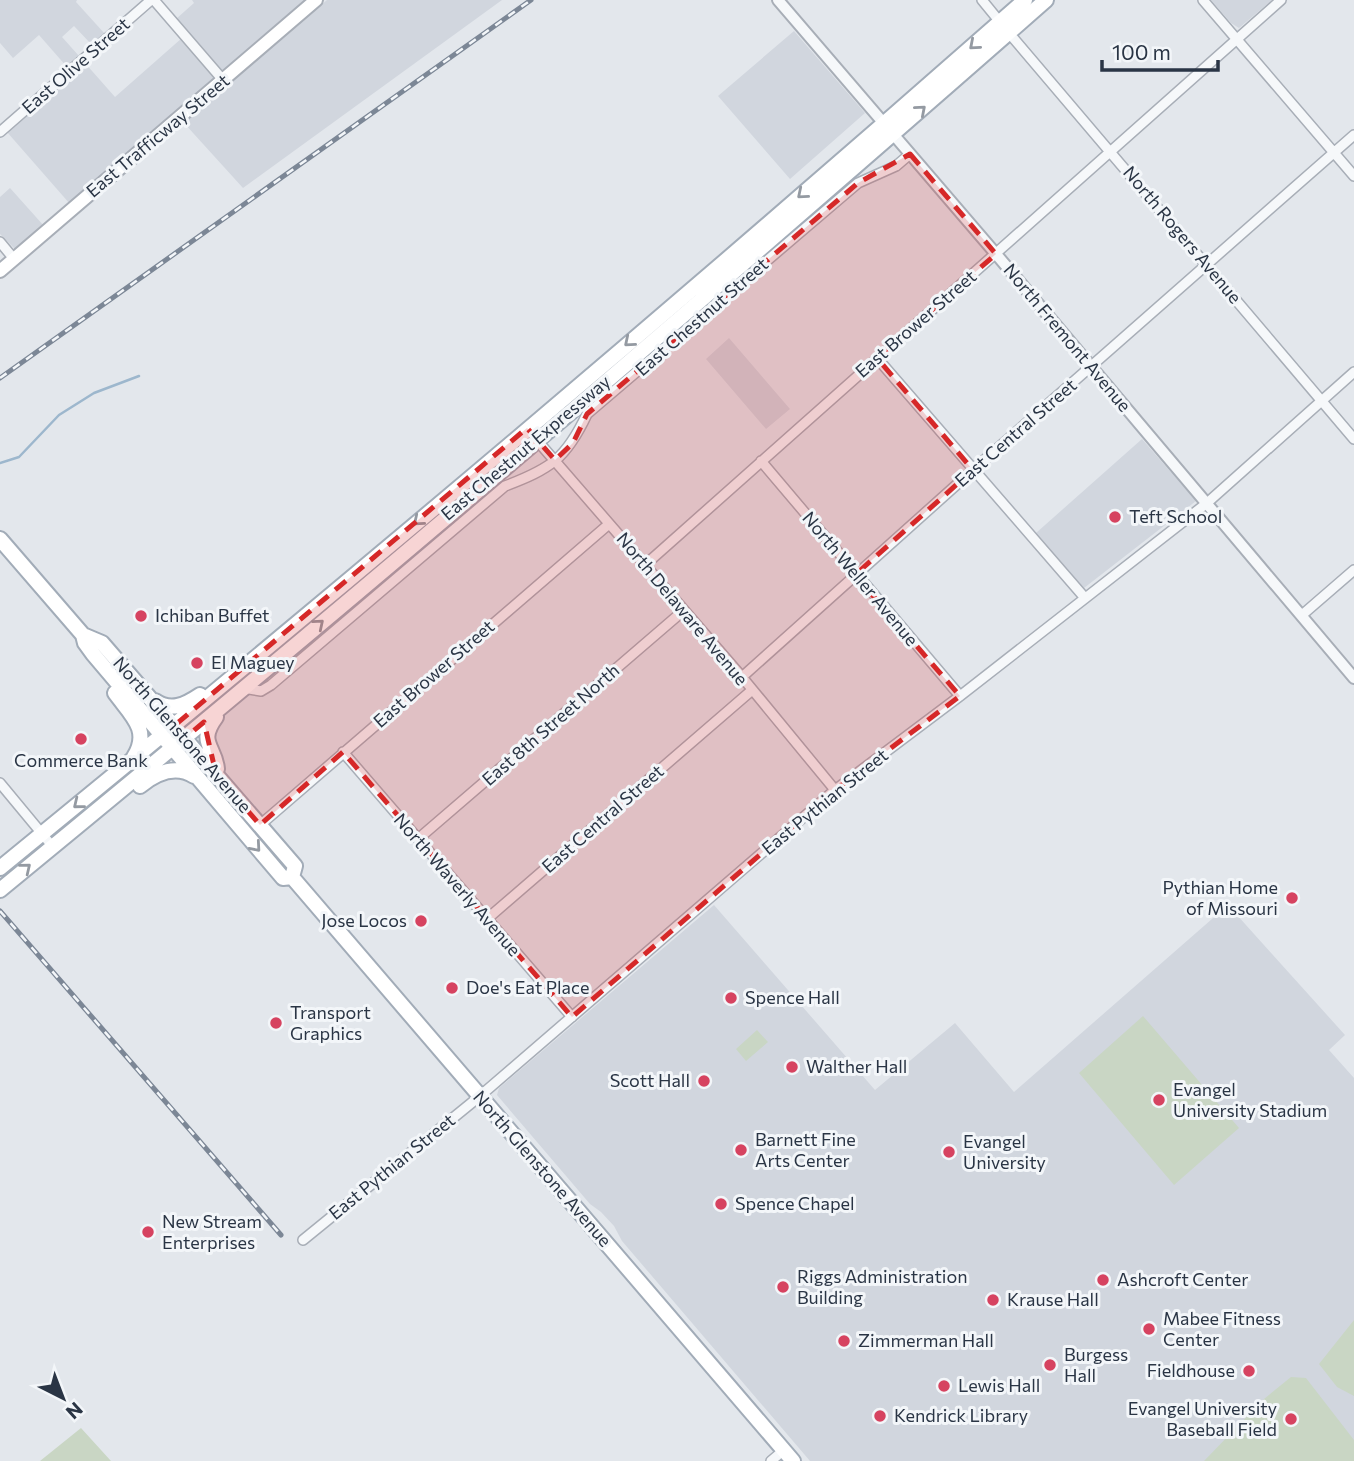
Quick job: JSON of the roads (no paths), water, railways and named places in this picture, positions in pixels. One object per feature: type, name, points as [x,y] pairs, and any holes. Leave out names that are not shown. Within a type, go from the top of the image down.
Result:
[{"type":"main road","name":"East Trafficway Street","points":[[0,271],[316,0]]},
{"type":"main road","name":"East Chestnut Expressway","points":[[1004,27],[1025,0]]},
{"type":"main road","name":"East Chestnut Expressway","points":[[0,890],[243,688],[532,434],[889,129],[1004,27],[1046,0]]},
{"type":"main road","name":"East Chestnut Expressway","points":[[0,867],[532,434]]},
{"type":"main road","name":"North Glenstone Avenue","points":[[0,539],[83,635],[102,643],[260,825],[295,866],[292,877]]},
{"type":"main road","points":[[148,696],[167,708],[187,703],[283,627],[304,617]]},
{"type":"main road","name":"North Glenstone Avenue","points":[[83,635],[93,654],[197,779],[283,878],[292,877]]},
{"type":"main road","points":[[93,654],[141,733],[141,746],[131,761]]},
{"type":"main road","points":[[216,775],[217,764],[208,746],[208,731],[230,699]]},
{"type":"main road","points":[[53,847],[69,839],[155,775],[180,769],[197,779]]},
{"type":"main road","name":"North Glenstone Avenue","points":[[292,877],[789,1456]]},
{"type":"street","points":[[153,0],[223,80]]},
{"type":"street","name":"East Olive Street","points":[[0,132],[153,0]]},
{"type":"street","name":"North Fremont Avenue","points":[[778,0],[1354,678]]},
{"type":"street","name":"North Rogers Avenue","points":[[982,0],[1354,439]]},
{"type":"street","points":[[1203,0],[1354,176]]},
{"type":"street","name":"East Brower Street","points":[[645,565],[1281,0]]},
{"type":"street","name":"East Central Street","points":[[742,677],[1354,135]]},
{"type":"street","name":"East Chestnut Street","points":[[243,688],[261,691],[271,685],[505,486],[538,473],[555,460],[573,443],[587,414],[858,183],[896,166],[910,154]]},
{"type":"street","points":[[0,243],[14,259]]},
{"type":"street","points":[[877,358],[1086,598]]},
{"type":"street","name":"East Pythian Street","points":[[303,1240],[480,1096],[835,790],[1207,503],[1354,372]]},
{"type":"street","name":"North Delaware Avenue","points":[[532,434],[742,677],[835,790]]},
{"type":"street","name":"North Weller Avenue","points":[[761,461],[960,696]]},
{"type":"street","name":"East Brower Street","points":[[260,825],[609,524]]},
{"type":"street","points":[[1302,615],[1354,570]]},
{"type":"street","name":"East 8th Street North","points":[[418,839],[683,611]]},
{"type":"street","name":"East Central Street","points":[[487,919],[751,691]]},
{"type":"street","name":"North Waverly Avenue","points":[[343,752],[572,1017]]},
{"type":"street","points":[[0,783],[53,847]]},
{"type":"street","points":[[771,1461],[789,1456]]},
{"type":"waterway","points":[[0,463],[19,457],[59,415],[94,393],[139,376]]},
{"type":"railway","points":[[0,378],[531,0]]},
{"type":"railway","points":[[0,911],[281,1235]]},
{"type":"place","name":"Teft School","points":[[1115,517]]},
{"type":"place","name":"Ichiban Buffet","points":[[141,616]]},
{"type":"place","name":"El Maguey","points":[[197,663]]},
{"type":"place","name":"Commerce Bank","points":[[81,739]]},
{"type":"place","name":"Pythian Home of Missouri","points":[[1292,898]]},
{"type":"place","name":"Jose Locos","points":[[421,921]]},
{"type":"place","name":"Doe's Eat Place","points":[[452,988]]},
{"type":"place","name":"Spence Hall","points":[[731,998]]},
{"type":"place","name":"Transport Graphics","points":[[276,1023]]},
{"type":"place","name":"Walther Hall","points":[[792,1067]]},
{"type":"place","name":"Scott Hall","points":[[704,1081]]},
{"type":"place","name":"Evangel University Stadium","points":[[1159,1100]]},
{"type":"place","name":"Barnett Fine Arts Center","points":[[741,1150]]},
{"type":"place","name":"Evangel University","points":[[949,1152]]},
{"type":"place","name":"Spence Chapel","points":[[721,1204]]},
{"type":"place","name":"New Stream Enterprises","points":[[148,1232]]},
{"type":"place","name":"Ashcroft Center","points":[[1103,1280]]},
{"type":"place","name":"Riggs Administration Building","points":[[783,1287]]},
{"type":"place","name":"Krause Hall","points":[[993,1300]]},
{"type":"place","name":"Mabee Fitness Center","points":[[1149,1329]]},
{"type":"place","name":"Zimmerman Hall","points":[[844,1341]]},
{"type":"place","name":"Burgess Hall","points":[[1050,1365]]},
{"type":"place","name":"Fieldhouse","points":[[1249,1371]]},
{"type":"place","name":"Lewis Hall","points":[[944,1386]]},
{"type":"place","name":"Kendrick Library","points":[[880,1416]]},
{"type":"place","name":"Evangel University Baseball Field","points":[[1291,1419]]}]
